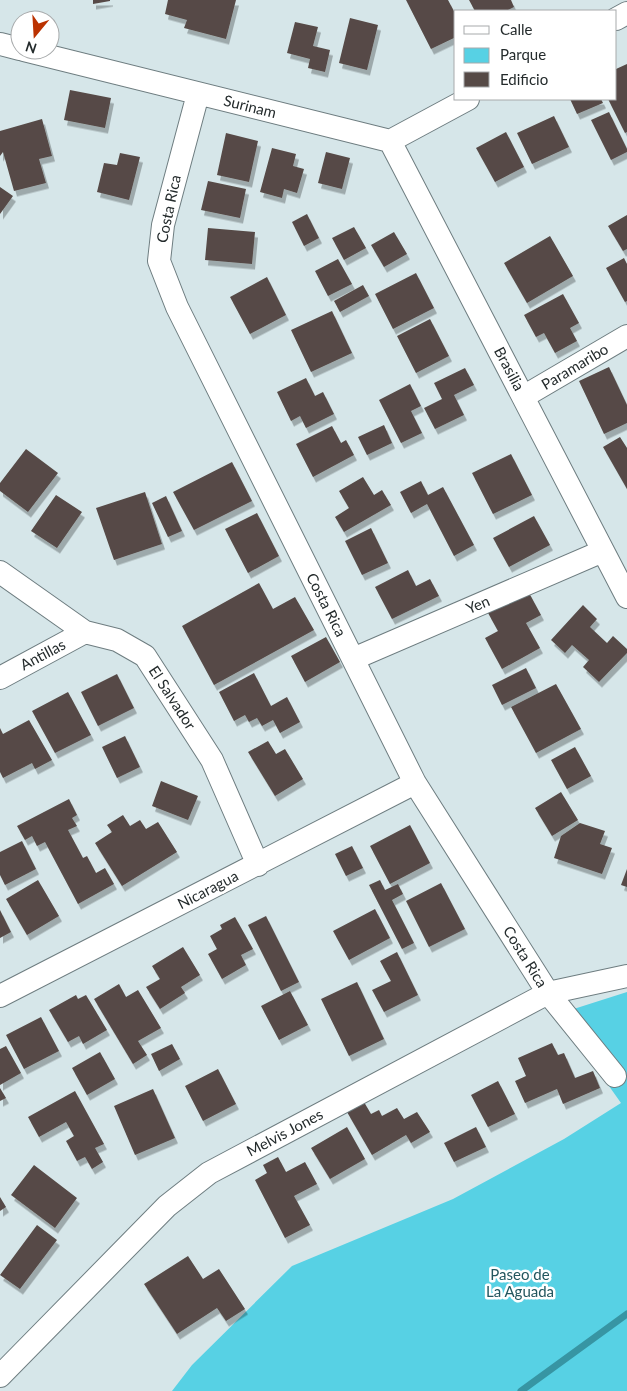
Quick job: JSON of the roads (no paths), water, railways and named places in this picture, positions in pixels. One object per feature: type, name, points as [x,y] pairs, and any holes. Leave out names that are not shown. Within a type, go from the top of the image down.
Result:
[{"type":"street","name":"Surinam","points":[[60,59],[390,141]]},
{"type":"street","name":"Costa Rica","points":[[198,94],[163,225],[159,261],[177,307],[415,783],[548,993],[615,1076]]},
{"type":"street","points":[[390,141],[466,100]]},
{"type":"street","name":"Brasilia","points":[[390,141],[627,597]]},
{"type":"street","name":"Paramaribo","points":[[523,397],[627,336]]},
{"type":"street","name":"Yen","points":[[353,659],[603,551]]},
{"type":"street","name":"El Salvador","points":[[0,572],[85,632],[117,640],[144,656],[212,760],[258,865]]},
{"type":"street","name":"Antillas","points":[[0,678],[85,632]]},
{"type":"street","name":"Nicaragua","points":[[0,996],[415,783]]},
{"type":"street","name":"Melvis Jones","points":[[0,1376],[168,1206],[209,1173],[548,993],[627,976]]},
{"type":"waterway","points":[[521,1391],[627,1314]]},
{"type":"park label","name":"Paseo de La Aguada","points":[[520,1284]]}]
